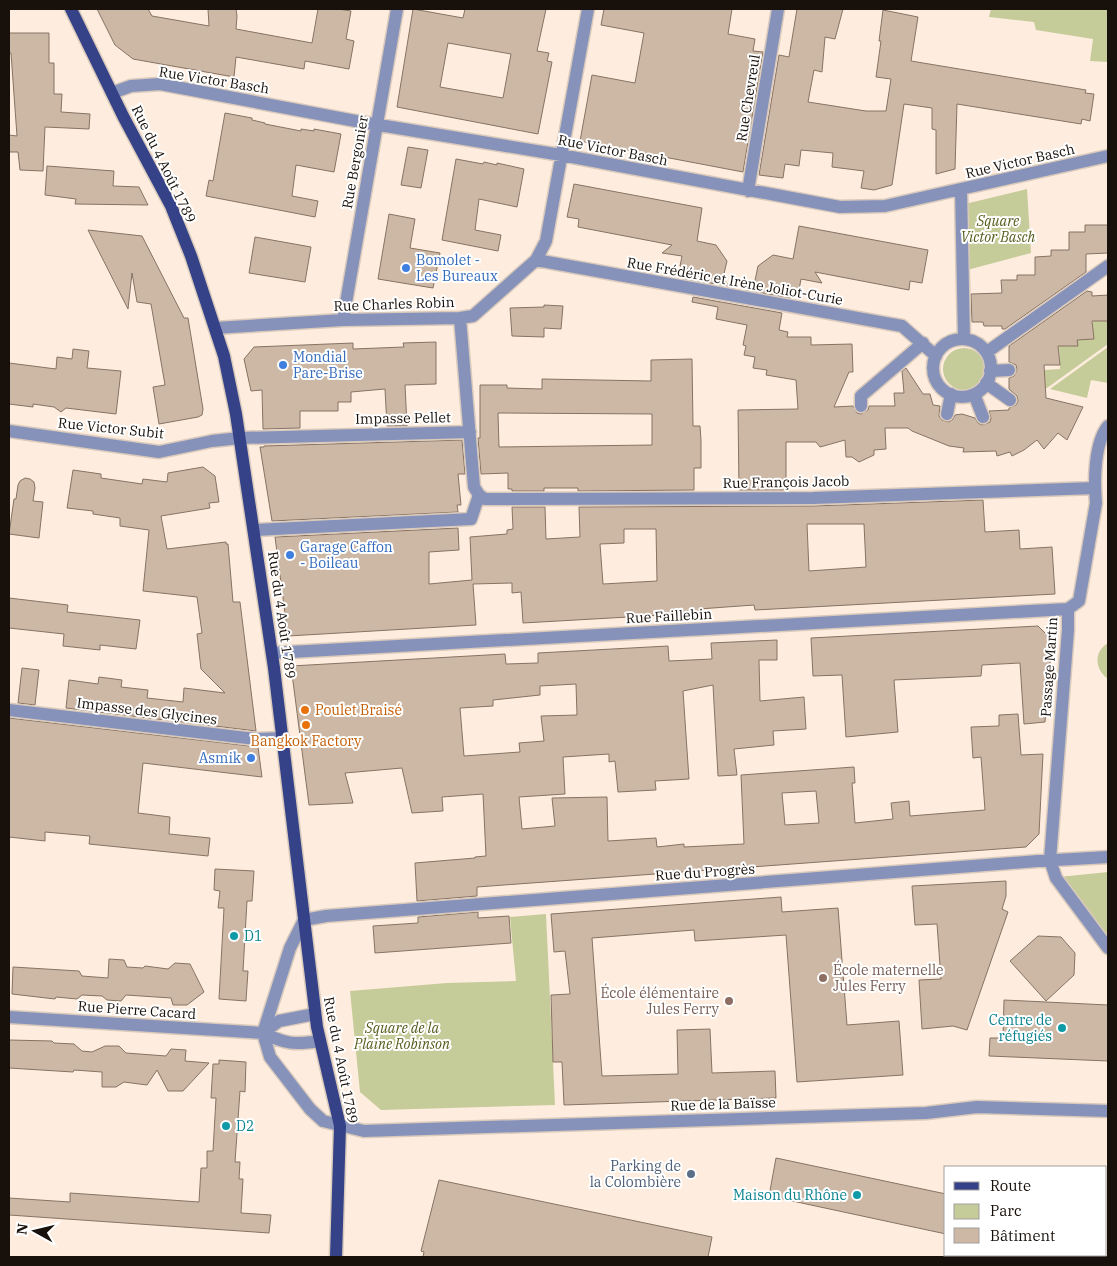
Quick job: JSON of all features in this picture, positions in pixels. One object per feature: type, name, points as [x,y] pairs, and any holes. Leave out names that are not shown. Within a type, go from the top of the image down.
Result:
[{"type":"main road","name":"Rue du 4 Août 1789","points":[[71,9],[171,206],[191,256],[224,356],[255,530],[283,738],[315,1014],[340,1126],[336,1257]]},
{"type":"street","name":"Rue Bergonier","points":[[343,320],[397,9]]},
{"type":"street","name":"Rue Charles Robin","points":[[215,328],[343,320],[460,318],[473,316],[536,260],[546,242],[588,9]]},
{"type":"street","name":"Rue Chevreul","points":[[748,191],[778,9]]},
{"type":"street","name":"Rue Victor Basch","points":[[112,92],[132,86],[160,84],[376,124],[561,155],[840,207],[885,206],[1108,156]]},
{"type":"street","points":[[961,189],[964,339]]},
{"type":"street","name":"Rue Frédéric et Irène Joliot-Curie","points":[[536,260],[902,326],[936,356]]},
{"type":"street","points":[[986,352],[1108,266]]},
{"type":"street","points":[[460,318],[470,432]]},
{"type":"street","points":[[964,339],[977,343],[986,352],[990,362],[988,377],[974,394],[963,396],[951,394],[942,388],[935,378],[933,367],[936,356],[943,346],[952,340],[964,339]]},
{"type":"street","points":[[861,406],[861,396],[923,344]]},
{"type":"street","points":[[988,377],[1009,370]]},
{"type":"street","points":[[988,377],[1010,400]]},
{"type":"street","points":[[947,414],[951,394]]},
{"type":"street","points":[[974,394],[983,417]]},
{"type":"street","name":"Passage Martin","points":[[1050,860],[1068,610],[1079,601],[1096,503],[1095,488],[1098,453],[1101,438],[1108,426]]},
{"type":"street","name":"Rue Victor Subit","points":[[9,431],[159,452],[212,441],[240,438]]},
{"type":"street","name":"Impasse Pellet","points":[[240,438],[470,432],[474,487],[479,495]]},
{"type":"street","name":"Rue François Jacob","points":[[479,495],[485,499],[813,498],[1095,488]]},
{"type":"street","points":[[255,530],[472,519],[479,495]]},
{"type":"street","name":"Rue Faillebin","points":[[272,653],[1068,610]]},
{"type":"street","name":"Impasse des Glycines","points":[[9,710],[256,739],[283,738]]},
{"type":"street","name":"Rue du Progrès","points":[[304,920],[326,916],[1108,857]]},
{"type":"street","points":[[1050,860],[1056,878],[1108,948]]},
{"type":"street","points":[[304,920],[290,948],[263,1033],[270,1057],[310,1109],[323,1121],[340,1126]]},
{"type":"street","points":[[263,1033],[280,1021],[315,1014]]},
{"type":"street","name":"Rue Pierre Cacard","points":[[9,1017],[263,1033],[284,1043],[320,1041]]},
{"type":"street","name":"Rue de la Baïsse","points":[[340,1126],[364,1131],[926,1113],[977,1107],[1108,1111]]},
{"type":"green space","points":[[991,9],[1108,9],[1108,62],[1090,61],[1093,39],[1036,30],[1034,22],[989,17]]},
{"type":"green space","name":"Square Victor Basch","points":[[1027,189],[1031,253],[967,270],[965,204]]},
{"type":"green space","points":[[1093,321],[1108,321],[1108,344],[1047,388],[1030,385],[1044,370],[1060,369],[1059,346],[1077,346],[1077,340],[1093,339]]},
{"type":"green space","points":[[1108,347],[1108,383],[1091,380],[1087,398],[1050,389]]},
{"type":"green space","points":[[968,348],[976,351],[982,357],[985,369],[982,381],[976,387],[960,390],[952,387],[946,381],[943,365],[946,357],[952,351]]},
{"type":"green space","points":[[1108,643],[1108,679],[1100,671],[1098,656],[1103,647]]},
{"type":"green space","points":[[1108,872],[1108,937],[1059,877]]},
{"type":"green space","name":"Square de la Plaine Robinson","points":[[546,914],[555,1105],[381,1110],[360,1092],[350,991],[447,983],[516,981],[510,917]]},
{"type":"building","points":[[97,9],[148,9],[152,16],[209,26],[208,9],[236,9],[236,29],[312,43],[318,9],[351,11],[346,39],[354,41],[349,69],[305,61],[304,69],[236,57],[234,77],[133,59],[115,45]]},
{"type":"building","points":[[413,9],[463,18],[465,9],[546,9],[537,51],[549,53],[547,61],[552,62],[538,134],[397,107]],"holes":[[[448,43],[511,54],[503,98],[440,87]]]},
{"type":"building","points":[[604,9],[732,9],[728,34],[755,39],[753,51],[763,52],[743,172],[580,141],[592,75],[635,83],[644,33],[601,25]]},
{"type":"building","points":[[797,9],[843,9],[835,39],[825,37],[822,72],[814,70],[808,102],[866,111],[886,111],[891,79],[876,77],[883,10],[918,17],[911,61],[1086,90],[1085,93],[1094,94],[1090,121],[1082,119],[1081,124],[957,104],[955,169],[936,174],[936,130],[932,129],[932,108],[904,104],[892,185],[874,190],[861,188],[864,171],[832,167],[833,153],[801,150],[799,166],[785,164],[783,178],[759,175],[779,55],[789,57]]},
{"type":"building","points":[[9,33],[49,33],[49,63],[54,63],[54,94],[62,94],[61,112],[90,114],[89,129],[45,127],[43,171],[20,170],[18,152],[9,152],[9,135],[17,136],[11,53],[9,53]]},
{"type":"building","points":[[225,113],[301,131],[301,129],[314,131],[314,129],[341,134],[334,172],[296,165],[292,196],[318,201],[315,217],[206,196],[209,180],[213,181]]},
{"type":"building","points":[[408,147],[428,150],[421,188],[401,185]]},
{"type":"building","points":[[456,159],[483,164],[484,162],[497,165],[497,163],[524,169],[517,207],[479,199],[475,230],[501,235],[498,251],[442,240]]},
{"type":"building","points":[[47,166],[114,171],[113,186],[139,187],[148,205],[75,204],[76,199],[45,195]]},
{"type":"building","points":[[574,184],[702,208],[697,241],[716,245],[727,261],[723,278],[729,286],[685,279],[687,268],[680,266],[682,256],[662,253],[672,245],[578,227],[579,219],[567,217]]},
{"type":"building","points":[[389,214],[415,219],[410,248],[440,253],[433,288],[378,279]]},
{"type":"building","points":[[1085,225],[1108,225],[1108,253],[1086,254],[1086,272],[1005,329],[1002,329],[1002,326],[984,326],[983,322],[972,322],[971,294],[1002,293],[1001,280],[1017,280],[1017,275],[1035,275],[1035,257],[1051,256],[1051,250],[1069,250],[1069,232],[1085,232]]},
{"type":"building","points":[[799,226],[928,250],[922,283],[910,281],[909,290],[815,272],[822,283],[801,279],[799,290],[792,289],[790,298],[746,290],[753,290],[758,266],[773,255],[793,259]]},
{"type":"building","points":[[88,230],[142,236],[184,318],[188,318],[203,409],[202,415],[159,424],[153,387],[165,385],[151,304],[137,302],[132,273],[128,309]]},
{"type":"building","points":[[255,237],[311,247],[305,282],[249,273]]},
{"type":"building","points":[[1087,291],[1092,292],[1092,296],[1108,295],[1108,321],[1092,321],[1094,339],[1077,340],[1078,346],[1058,346],[1060,365],[1044,365],[1046,398],[1083,407],[1067,440],[1058,433],[1044,449],[1037,440],[1012,456],[1010,452],[997,456],[996,451],[963,452],[964,448],[949,446],[908,428],[885,428],[886,449],[874,450],[874,455],[859,462],[852,457],[846,457],[845,440],[820,447],[816,442],[786,442],[786,490],[739,490],[738,410],[798,409],[796,380],[766,375],[767,370],[753,368],[755,357],[744,355],[746,346],[743,345],[747,325],[716,319],[718,307],[692,302],[693,297],[782,313],[779,330],[788,332],[787,337],[811,337],[811,345],[852,344],[853,372],[849,372],[834,407],[853,406],[857,413],[861,414],[868,410],[869,406],[895,406],[894,393],[904,393],[902,371],[906,368],[923,394],[930,394],[933,405],[940,406],[939,416],[942,420],[949,422],[955,415],[962,414],[975,418],[982,425],[990,422],[989,411],[1009,410],[1018,401],[1017,396],[1009,389],[1009,378],[1014,376],[1017,370],[1016,365],[1009,362],[1009,346]]},
{"type":"building","points":[[544,305],[563,306],[561,329],[544,328],[544,337],[512,336],[510,308],[544,307]]},
{"type":"building","points":[[436,342],[436,384],[405,385],[407,426],[387,426],[385,389],[351,392],[351,402],[338,402],[338,411],[300,411],[300,428],[263,429],[262,390],[251,391],[244,359],[254,347],[353,343],[353,349],[404,347],[403,343]]},
{"type":"building","points":[[73,349],[89,351],[87,368],[121,371],[116,414],[66,408],[61,412],[54,407],[33,404],[33,407],[9,404],[9,363],[56,369],[57,357],[72,359]]},
{"type":"building","points":[[692,359],[693,426],[700,426],[701,440],[701,468],[694,468],[694,490],[578,491],[578,488],[544,488],[544,491],[512,491],[512,489],[508,489],[508,473],[481,474],[478,438],[480,438],[480,385],[507,385],[507,388],[542,389],[542,379],[651,381],[651,360]],"holes":[[[498,413],[652,414],[652,445],[499,447]]]},
{"type":"building","points":[[462,440],[465,474],[458,474],[461,505],[457,505],[458,512],[272,521],[260,447]]},
{"type":"building","points":[[203,467],[215,476],[219,502],[209,503],[210,508],[161,516],[167,549],[226,542],[228,544],[233,602],[240,602],[256,731],[66,708],[69,680],[98,684],[99,677],[122,680],[121,687],[148,690],[147,698],[183,702],[184,688],[225,693],[201,669],[197,634],[202,633],[197,597],[143,591],[149,530],[120,526],[120,518],[93,514],[93,511],[67,508],[73,470],[101,474],[101,478],[142,484],[143,479],[167,482],[168,473]]},
{"type":"building","points":[[25,478],[34,482],[33,501],[43,502],[39,538],[9,534],[18,485]]},
{"type":"building","points":[[983,500],[985,532],[1019,530],[1020,549],[1052,547],[1055,594],[755,610],[754,605],[699,609],[699,613],[523,623],[521,592],[512,593],[512,583],[473,584],[476,625],[288,636],[275,537],[458,528],[459,550],[429,552],[429,584],[472,580],[470,537],[507,534],[507,530],[513,529],[512,507],[545,507],[546,539],[580,537],[579,507],[813,506]],"holes":[[[807,524],[864,524],[866,567],[809,571]],[[624,529],[656,529],[657,581],[603,584],[600,544],[624,543]]]},
{"type":"building","points":[[9,598],[68,605],[67,612],[140,620],[136,649],[100,645],[100,650],[63,646],[64,634],[9,628]]},
{"type":"building","points":[[1038,626],[1052,640],[1045,722],[1024,724],[1020,663],[982,665],[981,676],[894,680],[898,732],[846,737],[842,675],[813,676],[811,638]]},
{"type":"building","points":[[777,640],[777,660],[759,660],[760,701],[804,697],[806,729],[773,731],[774,745],[734,749],[737,775],[718,776],[713,685],[683,691],[689,779],[655,781],[656,790],[618,792],[615,761],[609,762],[609,754],[563,757],[565,794],[519,797],[522,829],[555,826],[552,798],[607,797],[608,841],[656,838],[657,847],[684,844],[684,847],[744,844],[741,775],[854,767],[855,783],[852,783],[855,823],[893,819],[891,803],[909,801],[910,816],[985,810],[981,757],[973,758],[971,727],[999,726],[999,715],[1018,714],[1021,755],[1043,754],[1039,834],[1026,847],[477,887],[477,896],[417,901],[415,863],[486,856],[483,794],[442,797],[443,811],[412,813],[402,768],[345,773],[353,803],[309,805],[291,666],[505,654],[506,664],[538,663],[538,653],[668,646],[669,661],[712,659],[711,643]],"holes":[[[576,684],[577,715],[541,716],[544,741],[519,743],[520,752],[464,756],[460,708],[493,706],[493,700],[540,695],[540,686]],[[816,791],[819,823],[785,825],[782,793]]]},
{"type":"building","points":[[22,668],[39,670],[35,705],[18,703]]},
{"type":"building","points":[[9,718],[258,747],[262,777],[143,763],[138,813],[170,817],[169,834],[210,838],[208,856],[89,844],[90,836],[45,832],[45,841],[9,837]]},
{"type":"building","name":"D1","points":[[215,869],[254,871],[252,901],[247,901],[243,971],[248,971],[246,1001],[219,999],[224,908],[218,908],[220,891],[214,890]]},
{"type":"building","points":[[1006,881],[1006,896],[1002,909],[1008,912],[967,1030],[953,1026],[922,1029],[919,980],[941,979],[937,924],[915,925],[912,886]]},
{"type":"building","points":[[781,897],[782,912],[838,908],[847,1025],[899,1021],[903,1075],[797,1082],[786,935],[695,941],[694,930],[592,938],[602,1076],[678,1074],[677,1030],[710,1029],[712,1073],[775,1071],[776,1098],[564,1105],[562,1062],[553,1062],[551,995],[570,994],[565,951],[554,952],[551,914]]},
{"type":"building","points":[[478,912],[478,918],[509,916],[511,943],[375,953],[373,926],[418,923],[418,917]]},
{"type":"building","points":[[1038,936],[1061,937],[1075,953],[1074,975],[1046,1001],[1010,961]]},
{"type":"building","points":[[109,959],[124,960],[127,967],[143,968],[145,966],[168,969],[175,963],[190,964],[204,992],[187,1005],[173,1005],[171,998],[126,995],[121,1001],[107,1000],[102,996],[82,995],[77,999],[56,997],[55,999],[12,994],[13,967],[79,971],[82,976],[108,978]]},
{"type":"building","name":"Centre de réfugiés","points":[[1004,1000],[1108,1005],[1108,1061],[989,1056],[990,1038],[1003,1038]]},
{"type":"building","points":[[9,1040],[52,1041],[54,1043],[74,1044],[82,1051],[92,1052],[105,1046],[119,1046],[126,1053],[166,1056],[171,1049],[186,1050],[185,1061],[209,1063],[183,1091],[168,1091],[157,1070],[147,1085],[124,1082],[116,1087],[102,1087],[102,1072],[9,1068]]},
{"type":"building","points":[[219,1060],[246,1062],[245,1092],[240,1091],[235,1162],[240,1162],[239,1179],[243,1179],[241,1213],[271,1215],[269,1233],[9,1215],[9,1198],[70,1202],[70,1193],[199,1202],[201,1168],[207,1168],[207,1151],[213,1151],[216,1098],[211,1098],[213,1064],[219,1064]]},
{"type":"building","name":"Maison du Rhône","points":[[776,1158],[944,1194],[944,1234],[769,1196]]},
{"type":"building","points":[[439,1180],[712,1237],[708,1257],[423,1257],[424,1252],[421,1251]]},
{"type":"place","name":"Bomolet - Les Bureaux","points":[[406,268]]},
{"type":"place","name":"Mondial Pare-Brise","points":[[283,365]]},
{"type":"place","name":"Garage Caffon - Boileau","points":[[290,555]]},
{"type":"place","name":"Poulet Braisé","points":[[305,710]]},
{"type":"place","name":"Bangkok Factory","points":[[306,725]]},
{"type":"place","name":"Asmik","points":[[251,758]]},
{"type":"place","name":"D1","points":[[234,936]]},
{"type":"place","name":"École maternelle Jules Ferry","points":[[823,978]]},
{"type":"place","name":"École élémentaire Jules Ferry","points":[[729,1001]]},
{"type":"place","name":"Centre de réfugiés","points":[[1062,1028]]},
{"type":"place","name":"D2","points":[[226,1126]]},
{"type":"place","name":"Parking de la Colombière","points":[[691,1174]]},
{"type":"place","name":"Maison du Rhône","points":[[857,1195]]}]
